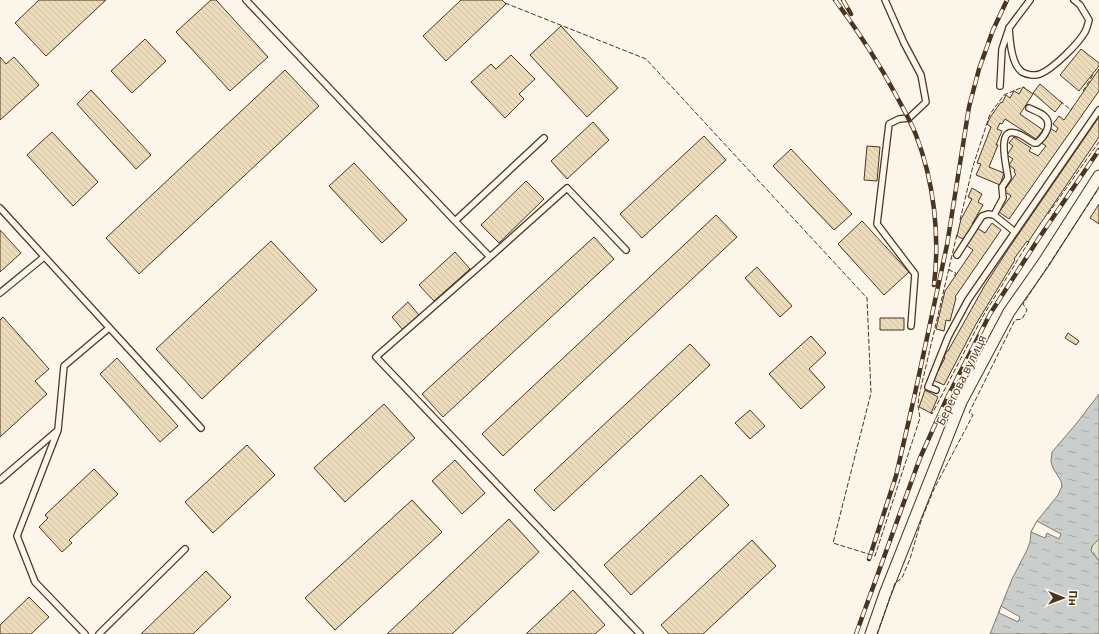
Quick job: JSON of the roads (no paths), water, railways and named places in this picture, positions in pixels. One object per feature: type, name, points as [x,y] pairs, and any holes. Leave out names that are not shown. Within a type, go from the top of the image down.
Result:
[{"type":"street","name":"Берегова вулиця","points":[[871,634],[885,594],[961,402],[1009,312],[1044,262],[1099,176]]},
{"type":"lane","points":[[246,0],[490,257]]},
{"type":"lane","points":[[885,0],[904,44],[921,76],[926,102],[909,118],[899,119],[889,124],[877,224],[915,274],[911,326]]},
{"type":"lane","points":[[1000,86],[1002,49],[1009,28],[1030,0]]},
{"type":"lane","points":[[1009,28],[1010,47],[1014,60],[1021,71],[1029,75],[1040,74],[1057,63],[1085,32],[1089,20],[1080,5],[1074,0]]},
{"type":"lane","points":[[994,215],[1003,198],[1002,187],[1008,178],[1003,145],[1006,135],[1010,132],[1014,132],[1034,143],[1037,143],[1049,127],[1048,120],[1045,117],[1029,108]]},
{"type":"lane","points":[[936,390],[928,387],[948,337],[968,300],[1099,110]]},
{"type":"lane","points":[[455,221],[544,138]]},
{"type":"lane","points":[[626,250],[567,188],[376,357],[640,634]]},
{"type":"lane","points":[[0,208],[201,428]]},
{"type":"lane","points":[[957,255],[982,216],[988,214],[994,215],[1015,232]]},
{"type":"lane","points":[[0,293],[44,257]]},
{"type":"lane","points":[[85,634],[35,582],[17,536],[58,430],[64,366],[109,328]]},
{"type":"lane","points":[[0,480],[58,430]]},
{"type":"lane","points":[[99,634],[186,549]]},
{"type":"water","points":[[1099,394],[1099,539],[1092,546],[1091,551],[1099,561],[1099,634],[990,634],[1012,579],[1027,550],[1031,532],[1037,521],[1058,495],[1062,486],[1051,462],[1052,452]]},
{"type":"railway","points":[[835,0],[860,35],[883,72],[916,135],[927,171],[934,209],[936,228],[936,266],[934,285]]},
{"type":"railway","points":[[843,0],[851,14]]},
{"type":"railway","points":[[869,559],[896,476],[914,398],[947,245],[969,107],[979,69],[993,30],[1007,0]]},
{"type":"railway","points":[[856,634],[920,458],[947,398],[990,314],[1039,238],[1099,150]]}]
